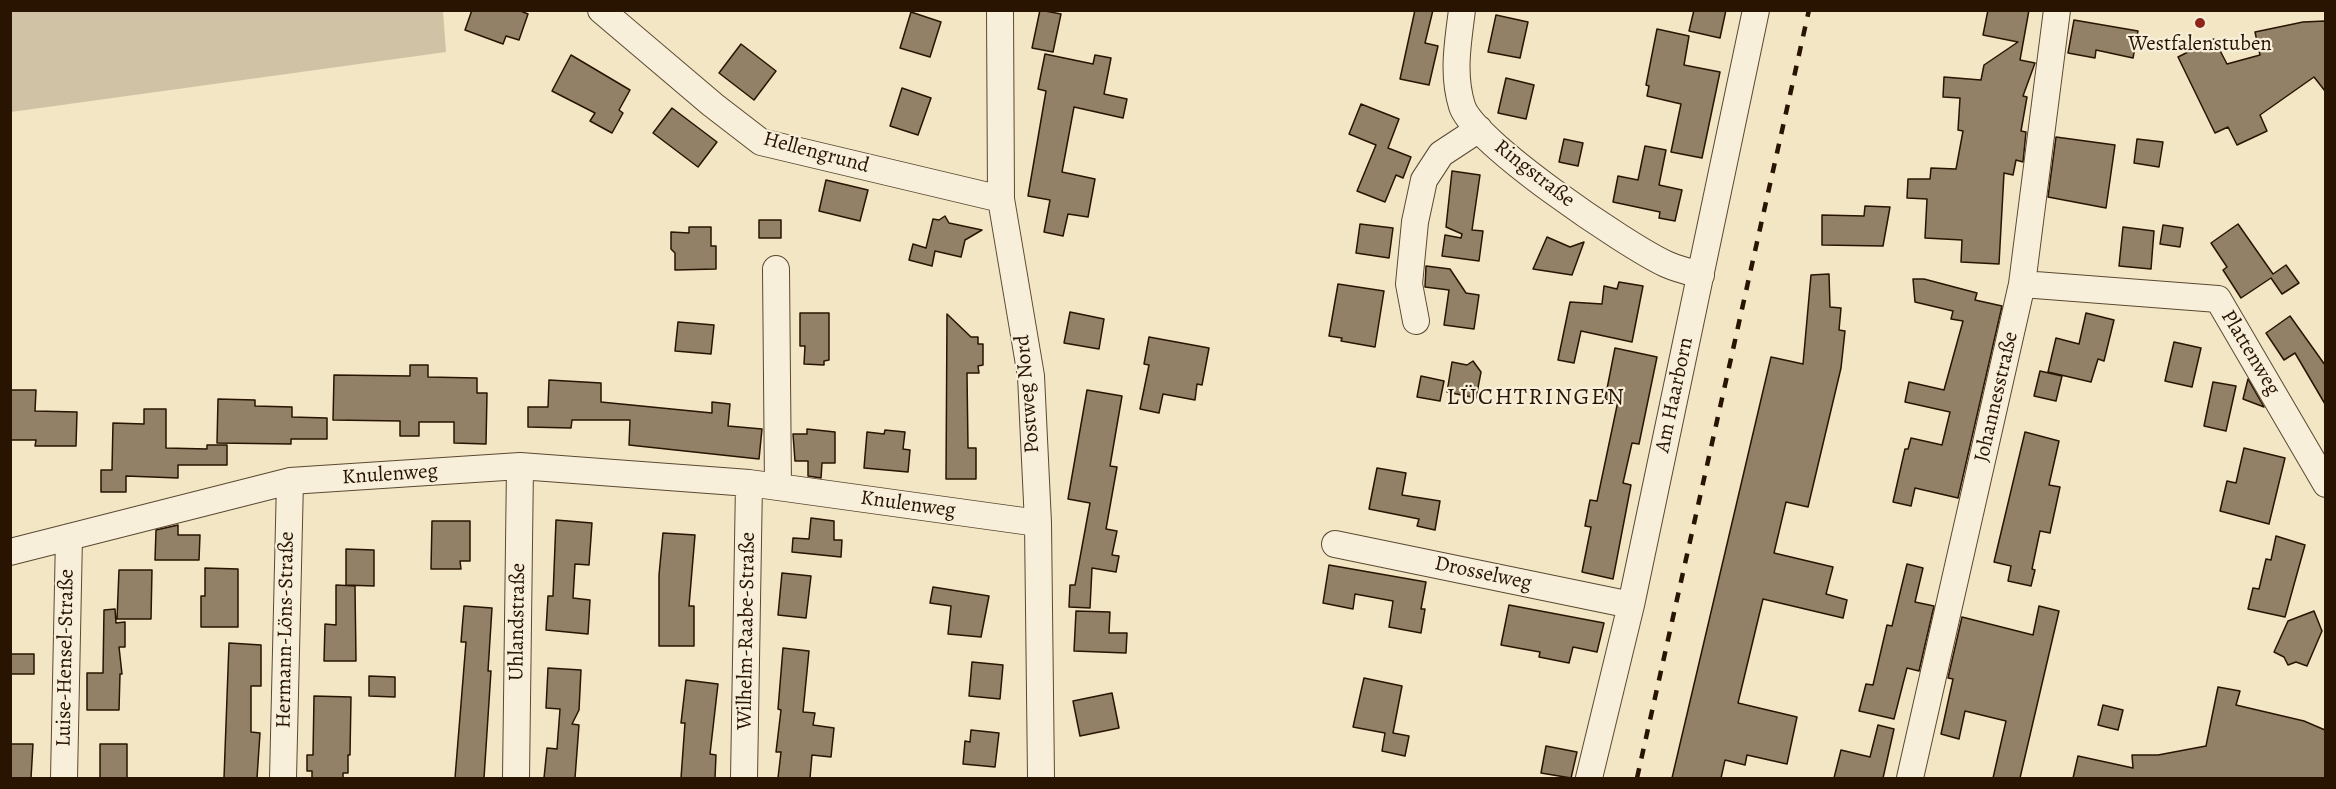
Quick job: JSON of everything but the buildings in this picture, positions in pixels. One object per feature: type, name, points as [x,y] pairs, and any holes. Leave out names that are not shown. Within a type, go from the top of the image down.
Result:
[{"type":"street","name":"Hellengrund","points":[[601,10],[713,105],[761,142],[1001,199]]},
{"type":"street","name":"Postweg Nord","points":[[1000,10],[1001,199],[1031,376],[1038,523],[1041,778]]},
{"type":"street","name":"Ringstraße","points":[[1462,10],[1455,68],[1462,106],[1468,119],[1529,173],[1621,238],[1665,263],[1701,274]]},
{"type":"street","name":"Am Haarborn","points":[[1589,778],[1631,605],[1756,10]]},
{"type":"street","name":"Johannesstraße","points":[[1910,778],[2022,284],[2057,10]]},
{"type":"street","points":[[1416,321],[1409,284],[1415,222],[1424,180],[1441,154],[1479,129]]},
{"type":"street","points":[[776,269],[778,487]]},
{"type":"street","name":"Plattenweg","points":[[2022,284],[2218,299],[2325,484]]},
{"type":"street","name":"Knulenweg","points":[[10,552],[290,481],[520,466],[749,483],[1038,523]]},
{"type":"street","name":"Uhlandstraße","points":[[516,778],[520,466]]},
{"type":"street","name":"Hermann-Löns-Straße","points":[[283,778],[290,481]]},
{"type":"street","name":"Wilhelm-Raabe-Straße","points":[[744,778],[749,483]]},
{"type":"street","name":"Luise-Hensel-Straße","points":[[64,778],[69,537]]},
{"type":"street","name":"Drosselweg","points":[[1335,544],[1631,605]]},
{"type":"shaded area","points":[[10,11],[443,11],[446,52],[11,112]]},
{"type":"railway","points":[[1637,778],[1809,10]]},
{"type":"place","name":"Westfalenstuben","points":[[2200,23]]},
{"type":"district","name":"LÜCHTRINGEN","points":[[1536,398]]}]
